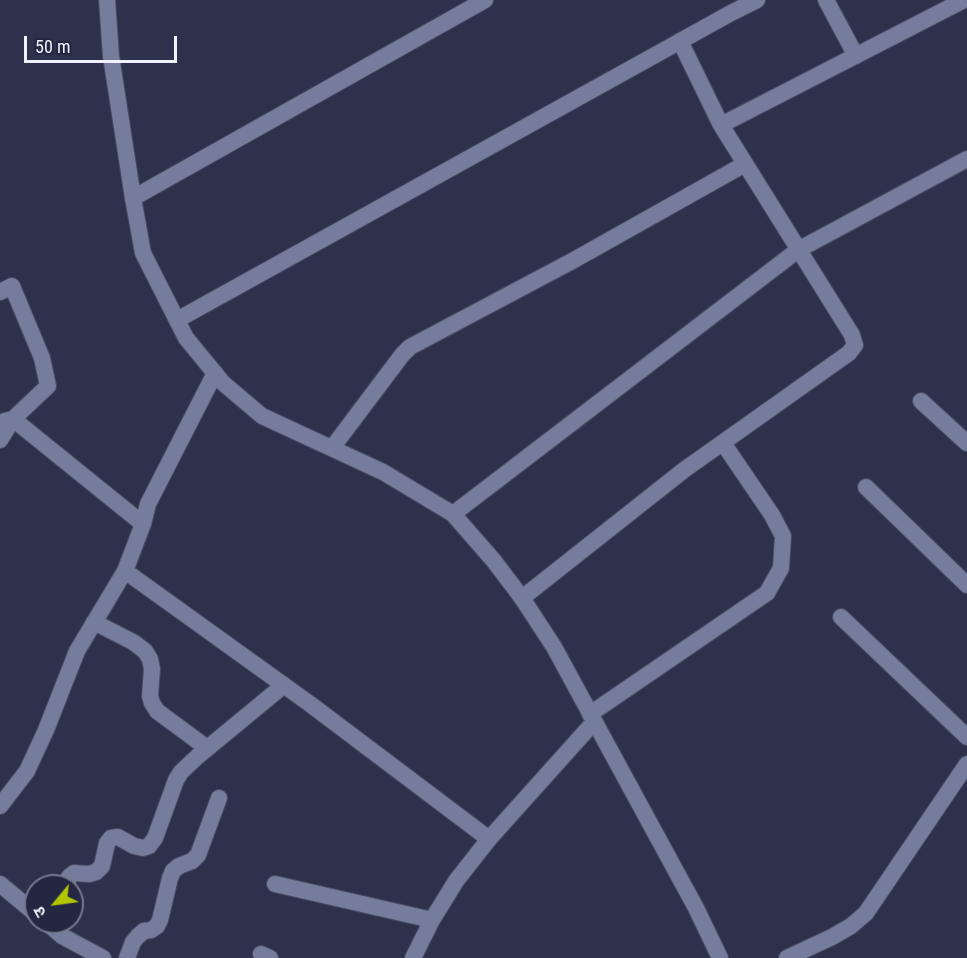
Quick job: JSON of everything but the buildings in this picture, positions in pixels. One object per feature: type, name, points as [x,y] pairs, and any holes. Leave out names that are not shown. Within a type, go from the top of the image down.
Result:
[{"type":"street","points":[[106,0],[111,56],[132,198],[143,253],[186,338],[223,383],[262,416],[383,472],[453,514],[494,561],[554,647],[696,908],[720,958]]},
{"type":"street","points":[[132,198],[485,0]]},
{"type":"street","points":[[177,320],[758,0]]},
{"type":"street","points":[[826,0],[856,56]]},
{"type":"street","points":[[721,125],[964,0]]},
{"type":"street","points":[[522,598],[684,470],[849,353],[855,345],[852,335],[721,125],[680,41]]},
{"type":"street","points":[[453,514],[798,250],[967,159]]},
{"type":"street","points":[[332,448],[410,347],[574,260],[745,164]]},
{"type":"street","points":[[0,292],[12,286],[42,358],[48,386],[7,421],[0,440]]},
{"type":"street","points":[[0,807],[27,771],[77,651],[125,571],[148,504],[215,373]]},
{"type":"street","points":[[921,401],[967,443]]},
{"type":"street","points":[[7,421],[143,524]]},
{"type":"street","points":[[413,958],[432,920],[456,881],[592,718],[767,593],[781,568],[783,536],[772,515],[723,443]]},
{"type":"street","points":[[866,487],[967,585]]},
{"type":"street","points":[[125,571],[284,685],[489,839]]},
{"type":"street","points":[[841,617],[967,737]]},
{"type":"street","points":[[94,622],[133,642],[145,651],[152,669],[150,696],[152,704],[157,711],[207,748]]},
{"type":"street","points":[[73,874],[96,872],[102,866],[107,843],[111,838],[118,837],[143,848],[149,846],[155,838],[181,772],[284,685]]},
{"type":"street","points":[[787,958],[852,926],[866,913],[967,764]]},
{"type":"street","points":[[127,958],[138,936],[157,926],[173,871],[192,861],[198,855],[219,798]]},
{"type":"street","points":[[0,884],[24,904]]},
{"type":"street","points":[[275,884],[432,920]]},
{"type":"street","points":[[60,934],[103,958]]}]
